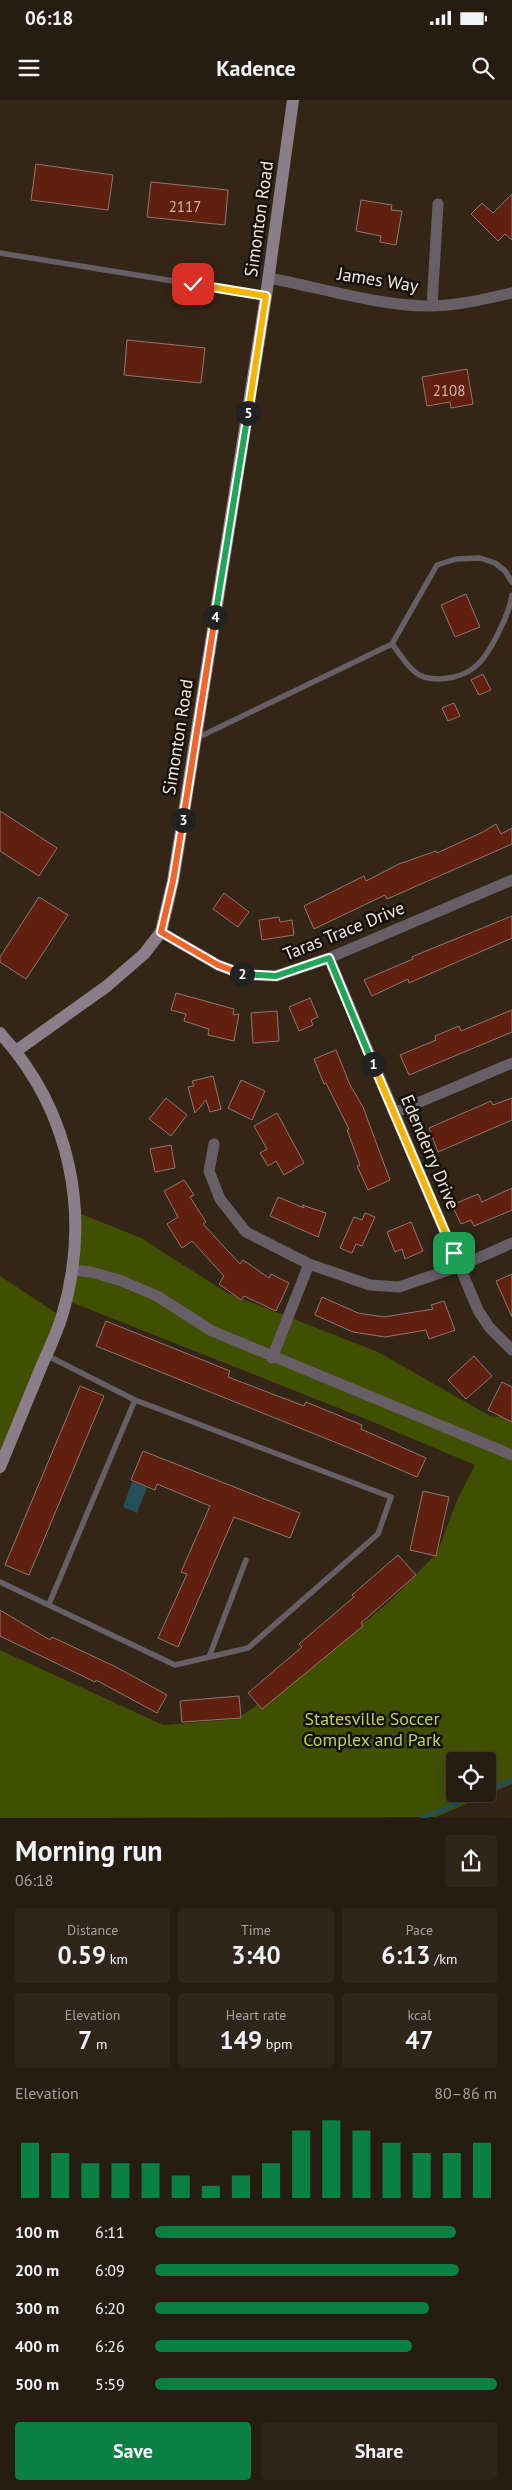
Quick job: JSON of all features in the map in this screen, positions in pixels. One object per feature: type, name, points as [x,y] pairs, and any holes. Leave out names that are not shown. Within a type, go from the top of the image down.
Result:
[{"type":"street","name":"Simonton Road","points":[[16,1050],[107,986],[144,954],[161,932],[173,881],[269,278],[293,100]]},
{"type":"street","points":[[432,306],[438,204]]},
{"type":"street","name":"James Way","points":[[269,278],[395,303],[432,306],[464,303],[512,293]]},
{"type":"street","name":"Taras Trace Drive","points":[[161,932],[218,965],[244,975],[276,976],[329,958],[512,880]]},
{"type":"street","name":"Edenderry Drive","points":[[329,958],[478,1310],[489,1327],[512,1350]]},
{"type":"street","points":[[0,1033],[16,1050],[52,1110],[69,1160],[76,1212],[72,1270],[62,1317],[0,1467]]},
{"type":"street","points":[[394,1113],[512,1063]]},
{"type":"street","points":[[214,1144],[209,1171],[220,1199],[232,1217],[246,1232],[309,1264],[370,1285],[399,1287],[460,1266],[512,1243]]},
{"type":"street","points":[[272,1358],[309,1264]]},
{"type":"street","points":[[72,1270],[91,1272],[122,1281],[157,1296],[212,1331],[272,1358],[512,1455]]},
{"type":"lane","points":[[0,252],[266,296]]},
{"type":"lane","points":[[195,739],[392,644],[437,565],[456,559],[480,558],[495,563],[512,582]]},
{"type":"lane","points":[[392,644],[422,676],[442,680],[464,673],[478,664],[493,640],[512,595]]},
{"type":"lane","points":[[0,1582],[175,1665],[248,1648],[378,1534],[391,1496],[135,1400],[46,1355]]},
{"type":"lane","points":[[49,1604],[135,1400]]},
{"type":"lane","points":[[209,1657],[246,1560]]},
{"type":"green space","name":"Statesville Soccer Complex and Park","points":[[76,1212],[141,1238],[227,1293],[378,1352],[490,1416],[512,1418],[512,1784],[496,1791],[496,1752],[446,1752],[446,1802],[471,1802],[436,1817],[0,1818],[0,1650],[163,1725],[237,1719],[301,1674],[389,1602],[437,1553],[458,1498],[475,1465],[366,1419],[66,1300]]},
{"type":"green space","points":[[0,1276],[62,1317],[0,1477]]},
{"type":"water","points":[[132,1482],[147,1487],[137,1513],[123,1507]]},
{"type":"building","points":[[36,164],[113,175],[108,210],[31,200]]},
{"type":"building","points":[[151,182],[228,190],[225,225],[147,217]]},
{"type":"building","points":[[512,194],[512,240],[505,234],[498,241],[471,214],[482,203],[493,213]]},
{"type":"building","points":[[361,200],[392,205],[391,210],[402,211],[396,245],[380,242],[381,236],[356,231]]},
{"type":"building","points":[[127,340],[205,348],[201,383],[124,375]]},
{"type":"building","points":[[467,369],[473,404],[451,408],[450,402],[427,406],[422,377]]},
{"type":"building","points":[[466,594],[480,627],[455,637],[441,605]]},
{"type":"building","points":[[483,674],[491,690],[479,695],[471,680]]},
{"type":"building","points":[[454,703],[460,716],[448,721],[442,708]]},
{"type":"building","points":[[0,811],[57,848],[39,876],[0,851]]},
{"type":"building","points":[[496,824],[501,834],[512,828],[512,844],[387,899],[385,895],[314,929],[304,906],[364,876],[366,881],[399,864],[436,851],[437,853]]},
{"type":"building","points":[[224,893],[249,912],[238,927],[213,909]]},
{"type":"building","points":[[39,897],[68,915],[26,979],[0,962],[0,957]]},
{"type":"building","points":[[512,916],[512,938],[409,983],[408,979],[372,996],[364,980],[413,959],[412,957]]},
{"type":"building","points":[[279,917],[280,922],[292,920],[294,935],[262,940],[259,920]]},
{"type":"building","points":[[176,993],[234,1009],[233,1015],[239,1014],[234,1041],[208,1035],[209,1029],[184,1021],[186,1014],[171,1010]]},
{"type":"building","points":[[310,998],[318,1017],[311,1020],[313,1025],[299,1031],[289,1007]]},
{"type":"building","points":[[512,1010],[512,1032],[409,1075],[400,1055],[436,1040],[435,1036],[459,1026],[461,1031]]},
{"type":"building","points":[[277,1011],[279,1041],[253,1043],[251,1013]]},
{"type":"building","points":[[336,1050],[350,1085],[363,1107],[390,1180],[368,1190],[357,1166],[360,1165],[347,1130],[349,1129],[326,1083],[324,1084],[314,1059]]},
{"type":"building","points":[[213,1076],[221,1109],[210,1112],[206,1100],[195,1113],[188,1087],[194,1086],[192,1081]]},
{"type":"building","points":[[241,1080],[265,1091],[252,1120],[228,1108]]},
{"type":"building","points":[[166,1098],[187,1115],[171,1136],[149,1119]]},
{"type":"building","points":[[512,1098],[512,1120],[438,1152],[429,1128],[491,1101],[493,1105]]},
{"type":"building","points":[[277,1113],[304,1163],[284,1175],[276,1161],[268,1166],[260,1153],[267,1149],[254,1126]]},
{"type":"building","points":[[171,1145],[175,1168],[155,1172],[150,1149]]},
{"type":"building","points":[[184,1180],[194,1195],[190,1197],[206,1222],[203,1224],[240,1264],[243,1260],[269,1278],[271,1274],[289,1283],[276,1311],[244,1296],[241,1300],[219,1284],[224,1276],[192,1241],[182,1248],[167,1224],[178,1217],[164,1191]]},
{"type":"building","points":[[512,1188],[512,1210],[474,1226],[471,1220],[461,1224],[452,1205],[478,1194],[482,1202]]},
{"type":"building","points":[[278,1197],[304,1208],[302,1205],[326,1213],[318,1237],[270,1216]]},
{"type":"building","points":[[365,1213],[375,1217],[362,1246],[356,1244],[352,1253],[340,1248],[354,1217],[362,1220]]},
{"type":"building","points":[[411,1222],[423,1251],[405,1259],[402,1249],[395,1252],[387,1232]]},
{"type":"building","points":[[512,1274],[512,1317],[496,1281]]},
{"type":"building","points":[[322,1297],[358,1313],[384,1317],[433,1309],[431,1305],[444,1301],[455,1330],[429,1339],[426,1330],[385,1337],[353,1332],[315,1315]]},
{"type":"building","points":[[106,1321],[230,1371],[228,1377],[304,1406],[306,1402],[362,1425],[361,1429],[426,1458],[417,1477],[96,1346]]},
{"type":"building","points":[[474,1356],[492,1376],[466,1399],[448,1380]]},
{"type":"building","points":[[502,1382],[512,1387],[512,1422],[488,1410]]},
{"type":"building","points":[[80,1386],[104,1396],[29,1575],[5,1565]]},
{"type":"building","points":[[143,1451],[300,1513],[290,1538],[234,1517],[178,1647],[158,1638],[187,1574],[181,1572],[210,1506],[157,1484],[155,1490],[131,1480]]},
{"type":"building","points":[[423,1491],[449,1497],[436,1556],[410,1550]]},
{"type":"building","points":[[398,1555],[416,1575],[361,1623],[363,1626],[262,1709],[248,1693],[302,1647],[299,1644],[354,1597],[352,1595]]},
{"type":"building","points":[[0,1610],[50,1640],[52,1637],[116,1667],[167,1695],[157,1713],[96,1680],[95,1682],[0,1636]]},
{"type":"building","points":[[239,1696],[241,1718],[182,1722],[180,1701]]},
{"type":"waterway","points":[[496,1787],[512,1780]]},
{"type":"waterway","points":[[422,1818],[461,1802]]},
{"type":"route","points":[[193,284],[266,296],[173,881],[161,932],[218,965],[244,975],[276,976],[329,958],[454,1253]]}]
